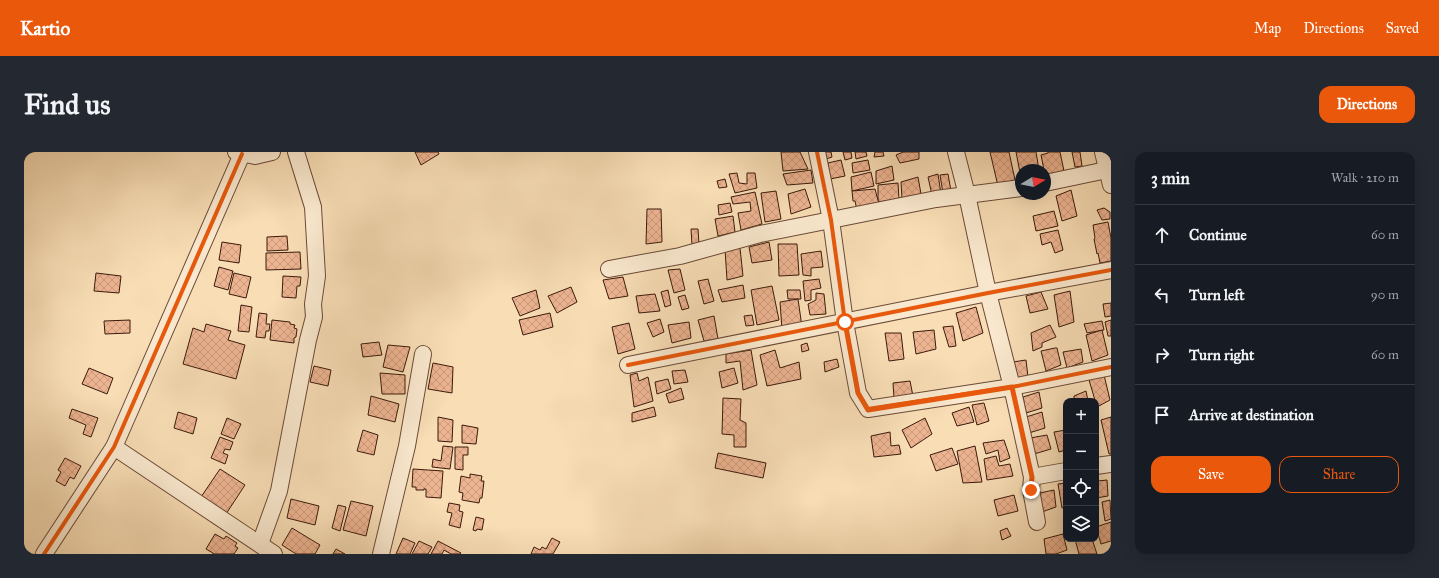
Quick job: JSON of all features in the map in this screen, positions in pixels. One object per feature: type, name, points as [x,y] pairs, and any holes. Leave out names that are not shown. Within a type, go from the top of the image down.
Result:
[{"type":"street","points":[[44,554],[114,447],[239,153],[255,156],[272,152]]},
{"type":"street","points":[[260,544],[279,491],[308,340],[314,317],[313,304],[317,276],[314,207],[296,152]]},
{"type":"street","points":[[816,152],[831,220],[845,322],[858,393],[868,410],[1012,387],[1111,367]]},
{"type":"street","points":[[956,152],[968,195],[988,293],[1012,387],[1032,477],[1031,490],[1037,522]]},
{"type":"street","points":[[1051,182],[1110,174],[1103,152]]},
{"type":"street","points":[[609,269],[680,256],[760,234],[936,199],[1015,189]]},
{"type":"street","points":[[628,365],[1111,270]]},
{"type":"street","points":[[381,554],[407,446],[422,354]]},
{"type":"street","points":[[114,447],[274,554]]},
{"type":"street","points":[[1099,466],[1111,464]]},
{"type":"street","points":[[1032,477],[1063,472]]},
{"type":"building","points":[[415,152],[438,152],[439,154],[421,165]]},
{"type":"building","points":[[781,152],[800,152],[808,169],[783,171]]},
{"type":"building","points":[[822,152],[831,152],[832,157],[823,160]]},
{"type":"building","points":[[843,152],[851,152],[852,158],[845,160]]},
{"type":"building","points":[[855,152],[866,152],[867,156],[856,159]]},
{"type":"building","points":[[875,152],[883,152],[884,156],[874,157]]},
{"type":"building","points":[[903,152],[919,152],[919,159],[900,163],[896,155]]},
{"type":"building","points":[[990,152],[1009,152],[1015,180],[998,186]]},
{"type":"building","points":[[1016,152],[1036,152],[1038,164],[1018,164]]},
{"type":"building","points":[[1060,152],[1064,171],[1051,174],[1051,164],[1043,164],[1041,155]]},
{"type":"building","points":[[1072,152],[1080,152],[1082,166],[1075,167]]},
{"type":"building","points":[[841,160],[845,176],[830,179],[828,163]]},
{"type":"building","points":[[868,160],[870,170],[853,173],[852,163]]},
{"type":"building","points":[[892,166],[894,180],[876,184],[876,171]]},
{"type":"building","points":[[811,170],[813,183],[787,185],[783,174]]},
{"type":"building","points":[[871,172],[874,186],[852,191],[851,177]]},
{"type":"building","points":[[737,173],[739,183],[747,184],[747,173],[755,173],[757,188],[735,193],[729,174]]},
{"type":"building","points":[[938,174],[941,194],[932,195],[928,177]]},
{"type":"building","points":[[948,174],[951,191],[943,193],[940,175]]},
{"type":"building","points":[[918,177],[921,194],[902,199],[901,182]]},
{"type":"building","points":[[725,179],[727,187],[719,188],[717,181]]},
{"type":"building","points":[[898,183],[899,199],[878,202],[878,185]]},
{"type":"building","points":[[805,189],[811,207],[791,214],[788,194]]},
{"type":"building","points":[[875,189],[879,204],[857,210],[855,201],[853,201],[852,191]]},
{"type":"building","points":[[1071,190],[1077,216],[1062,221],[1056,196]]},
{"type":"building","points":[[776,191],[781,219],[765,222],[761,193]]},
{"type":"building","points":[[755,192],[762,224],[741,230],[738,213],[751,211],[750,202],[733,204],[731,197]]},
{"type":"building","points":[[730,203],[732,212],[719,215],[718,205]]},
{"type":"building","points":[[1104,208],[1110,212],[1110,219],[1102,220],[1097,210]]},
{"type":"building","points":[[647,209],[661,209],[662,242],[646,244]]},
{"type":"building","points":[[1054,211],[1058,226],[1036,231],[1033,216]]},
{"type":"building","points":[[733,216],[735,232],[718,236],[715,219]]},
{"type":"building","points":[[1108,222],[1111,238],[1111,261],[1100,263],[1094,239],[1093,225]]},
{"type":"building","points":[[691,229],[698,229],[699,244],[692,245]]},
{"type":"building","points":[[1058,230],[1063,250],[1055,253],[1051,242],[1042,245],[1040,234]]},
{"type":"building","points":[[287,236],[288,250],[267,251],[267,237]]},
{"type":"building","points":[[222,242],[241,245],[239,263],[219,260]]},
{"type":"building","points":[[769,242],[772,260],[752,263],[749,247]]},
{"type":"building","points":[[778,244],[797,244],[799,275],[779,276]]},
{"type":"building","points":[[740,248],[743,276],[727,280],[725,249]]},
{"type":"building","points":[[821,251],[823,267],[811,268],[811,276],[803,275],[801,254]]},
{"type":"building","points":[[300,252],[301,269],[266,270],[266,253]]},
{"type":"building","points":[[219,267],[233,271],[228,290],[214,286]]},
{"type":"building","points":[[680,269],[685,290],[674,293],[668,270]]},
{"type":"building","points":[[96,273],[121,276],[119,293],[94,291]]},
{"type":"building","points":[[234,273],[251,277],[246,298],[229,294]]},
{"type":"building","points":[[283,276],[301,277],[300,286],[297,286],[296,298],[282,297]]},
{"type":"building","points":[[623,277],[628,296],[609,299],[603,280]]},
{"type":"building","points":[[708,279],[714,301],[704,304],[698,281]]},
{"type":"building","points":[[819,279],[821,288],[811,290],[811,300],[805,301],[803,281]]},
{"type":"building","points":[[743,285],[745,298],[722,302],[718,290]]},
{"type":"building","points":[[772,286],[779,320],[757,325],[751,290]]},
{"type":"building","points":[[571,287],[577,302],[557,313],[548,296]]},
{"type":"building","points":[[536,290],[540,308],[520,316],[512,298]]},
{"type":"building","points":[[668,290],[671,305],[665,307],[661,292]]},
{"type":"building","points":[[787,290],[800,290],[801,299],[788,299]]},
{"type":"building","points":[[1070,291],[1074,322],[1059,327],[1054,295]]},
{"type":"building","points":[[1041,292],[1048,309],[1030,313],[1026,296]]},
{"type":"building","points":[[816,293],[824,294],[826,314],[810,315],[808,304],[816,300]]},
{"type":"building","points":[[655,294],[660,311],[639,313],[636,296]]},
{"type":"building","points":[[685,295],[689,308],[682,310],[678,297]]},
{"type":"building","points":[[798,299],[802,327],[782,330],[780,302]]},
{"type":"building","points":[[1111,303],[1111,316],[1105,317],[1103,304]]},
{"type":"building","points":[[241,305],[252,307],[249,332],[238,331]]},
{"type":"building","points":[[976,307],[983,333],[963,341],[956,313]]},
{"type":"building","points":[[259,313],[267,314],[266,324],[270,324],[269,331],[266,331],[265,338],[256,337]]},
{"type":"building","points":[[550,313],[553,327],[523,335],[519,320]]},
{"type":"building","points":[[752,315],[754,325],[746,326],[744,316]]},
{"type":"building","points":[[714,316],[718,339],[704,341],[698,320]]},
{"type":"building","points":[[660,319],[664,332],[653,337],[647,323]]},
{"type":"building","points":[[130,320],[130,333],[105,334],[104,321]]},
{"type":"building","points":[[272,320],[290,322],[290,324],[295,325],[294,328],[297,329],[294,343],[270,340]]},
{"type":"building","points":[[1111,320],[1111,336],[1108,336],[1105,322]]},
{"type":"building","points":[[1102,321],[1104,330],[1087,333],[1084,324]]},
{"type":"building","points":[[689,322],[691,338],[672,343],[668,325]]},
{"type":"building","points":[[629,323],[635,349],[618,354],[612,327]]},
{"type":"building","points":[[206,324],[231,331],[228,340],[245,345],[236,379],[183,364],[193,328],[204,332]]},
{"type":"building","points":[[1050,325],[1056,337],[1042,343],[1042,347],[1033,351],[1031,333]]},
{"type":"building","points":[[953,326],[956,346],[949,347],[943,327]]},
{"type":"building","points":[[934,330],[936,349],[916,354],[913,332]]},
{"type":"building","points":[[1102,330],[1108,355],[1092,361],[1086,335]]},
{"type":"building","points":[[885,333],[901,333],[904,359],[889,361]]},
{"type":"building","points":[[379,342],[382,355],[363,357],[361,344]]},
{"type":"building","points":[[807,343],[809,350],[802,352],[801,345]]},
{"type":"building","points":[[388,345],[410,347],[403,372],[383,367]]},
{"type":"building","points":[[1057,348],[1061,365],[1046,371],[1041,351]]},
{"type":"building","points":[[1081,349],[1083,362],[1067,368],[1063,352]]},
{"type":"building","points":[[751,350],[757,385],[743,390],[740,361],[726,363],[726,354]]},
{"type":"building","points":[[775,350],[780,368],[799,362],[801,379],[767,386],[760,355]]},
{"type":"building","points":[[837,359],[839,367],[825,372],[824,362]]},
{"type":"building","points":[[1026,360],[1028,377],[1015,379],[1013,362]]},
{"type":"building","points":[[433,363],[453,367],[452,393],[428,389]]},
{"type":"building","points":[[314,366],[331,370],[328,386],[310,382]]},
{"type":"building","points":[[89,368],[113,378],[107,394],[82,384]]},
{"type":"building","points":[[734,368],[738,383],[722,388],[719,372]]},
{"type":"building","points":[[685,370],[688,382],[674,384],[672,371]]},
{"type":"building","points":[[380,373],[405,375],[405,394],[382,394]]},
{"type":"building","points":[[637,373],[639,381],[648,377],[653,401],[634,407],[630,375]]},
{"type":"building","points":[[1104,375],[1110,400],[1099,406],[1099,398],[1094,398],[1089,380]]},
{"type":"building","points":[[668,379],[671,389],[657,394],[655,382]]},
{"type":"building","points":[[910,381],[913,396],[894,398],[893,383]]},
{"type":"building","points":[[681,388],[684,399],[669,403],[666,394]]},
{"type":"building","points":[[1086,391],[1087,398],[1074,398],[1074,396]]},
{"type":"building","points":[[1039,392],[1042,408],[1026,413],[1023,397]]},
{"type":"building","points":[[371,396],[399,404],[395,422],[368,415]]},
{"type":"building","points":[[723,398],[741,399],[740,420],[746,423],[746,447],[734,447],[734,435],[722,434]]},
{"type":"building","points":[[984,403],[989,421],[977,425],[972,405]]},
{"type":"building","points":[[654,407],[656,416],[632,422],[632,413]]},
{"type":"building","points":[[969,407],[974,422],[957,426],[952,413]]},
{"type":"building","points":[[72,409],[98,418],[91,437],[83,434],[86,425],[69,418]]},
{"type":"building","points":[[178,412],[197,418],[193,434],[174,428]]},
{"type":"building","points":[[1042,412],[1045,428],[1029,433],[1026,417]]},
{"type":"building","points":[[438,417],[453,420],[452,442],[438,441]]},
{"type":"building","points":[[1111,417],[1111,454],[1109,454],[1101,420]]},
{"type":"building","points":[[227,418],[241,424],[234,439],[221,434]]},
{"type":"building","points":[[925,418],[932,434],[911,448],[902,430]]},
{"type":"building","points":[[462,425],[478,428],[476,444],[462,443]]},
{"type":"building","points":[[363,430],[378,435],[374,455],[357,451]]},
{"type":"building","points":[[1063,430],[1063,451],[1059,452],[1054,432]]},
{"type":"building","points":[[890,432],[891,446],[899,445],[901,454],[874,457],[871,436]]},
{"type":"building","points":[[1047,435],[1051,449],[1034,454],[1030,438]]},
{"type":"building","points":[[220,437],[233,442],[230,450],[225,449],[223,453],[228,455],[225,464],[211,458]]},
{"type":"building","points":[[1004,440],[1010,458],[1000,462],[998,450],[986,454],[983,443]]},
{"type":"building","points":[[443,446],[453,447],[450,469],[432,467],[433,459],[441,461]]},
{"type":"building","points":[[975,446],[982,482],[963,483],[957,451]]},
{"type":"building","points":[[455,447],[468,447],[468,455],[463,455],[463,470],[455,469]]},
{"type":"building","points":[[952,448],[958,464],[936,471],[930,455]]},
{"type":"building","points":[[718,453],[766,463],[763,478],[715,468]]},
{"type":"building","points":[[996,456],[999,466],[1010,464],[1013,476],[987,480],[984,459]]},
{"type":"building","points":[[65,458],[81,466],[74,479],[70,477],[65,486],[56,481],[61,472],[58,470]]},
{"type":"building","points":[[220,469],[245,485],[226,514],[201,497]]},
{"type":"building","points":[[413,469],[443,471],[441,498],[426,497],[426,489],[416,490],[416,487],[412,487]]},
{"type":"building","points":[[470,474],[482,476],[481,481],[484,481],[482,498],[480,498],[479,503],[462,500],[463,493],[459,492],[461,476],[470,478]]},
{"type":"building","points":[[1107,480],[1108,496],[1099,498],[1099,481]]},
{"type":"building","points":[[1063,483],[1062,508],[1058,484]]},
{"type":"building","points":[[1054,490],[1056,507],[1039,513],[1035,494]]},
{"type":"building","points":[[1014,495],[1018,511],[998,516],[994,500]]},
{"type":"building","points":[[291,499],[319,506],[315,525],[287,518]]},
{"type":"building","points":[[1110,500],[1111,519],[1105,521],[1102,502]]},
{"type":"building","points":[[351,501],[373,506],[366,536],[343,530]]},
{"type":"building","points":[[449,503],[460,505],[459,511],[463,512],[460,528],[449,525],[452,513],[447,512]]},
{"type":"building","points":[[338,505],[346,507],[340,531],[332,528]]},
{"type":"building","points":[[476,517],[484,519],[482,530],[473,530]]},
{"type":"building","points":[[1111,522],[1111,541],[1101,544],[1099,537],[1099,526]]},
{"type":"building","points":[[292,528],[320,545],[315,554],[296,554],[282,545]]},
{"type":"building","points":[[1007,528],[1011,536],[1002,540],[1000,531]]},
{"type":"building","points":[[215,534],[224,539],[226,536],[237,543],[235,546],[238,548],[234,554],[213,554],[206,549]]},
{"type":"building","points":[[1063,534],[1063,542],[1065,542],[1067,550],[1056,554],[1046,554],[1044,539]]},
{"type":"building","points":[[403,538],[415,543],[410,554],[396,554]]},
{"type":"building","points":[[552,538],[560,542],[553,554],[531,554],[534,547],[540,550],[542,547],[546,549]]},
{"type":"building","points":[[419,541],[432,547],[428,554],[412,554]]},
{"type":"building","points":[[438,541],[461,553],[451,554],[444,550],[442,554],[431,554]]},
{"type":"building","points":[[1076,542],[1093,542],[1097,554],[1079,554]]},
{"type":"building","points":[[336,549],[345,554],[333,554]]},
{"type":"cycle path","points":[[817,152],[831,220],[845,322],[858,393],[868,409],[1012,387],[1111,367]]},
{"type":"cycle path","points":[[44,554],[114,447],[242,154]]},
{"type":"cycle path","points":[[628,365],[1111,270]]},
{"type":"route","points":[[845,322],[858,393],[868,410],[1012,387],[1032,477],[1031,490]]}]
